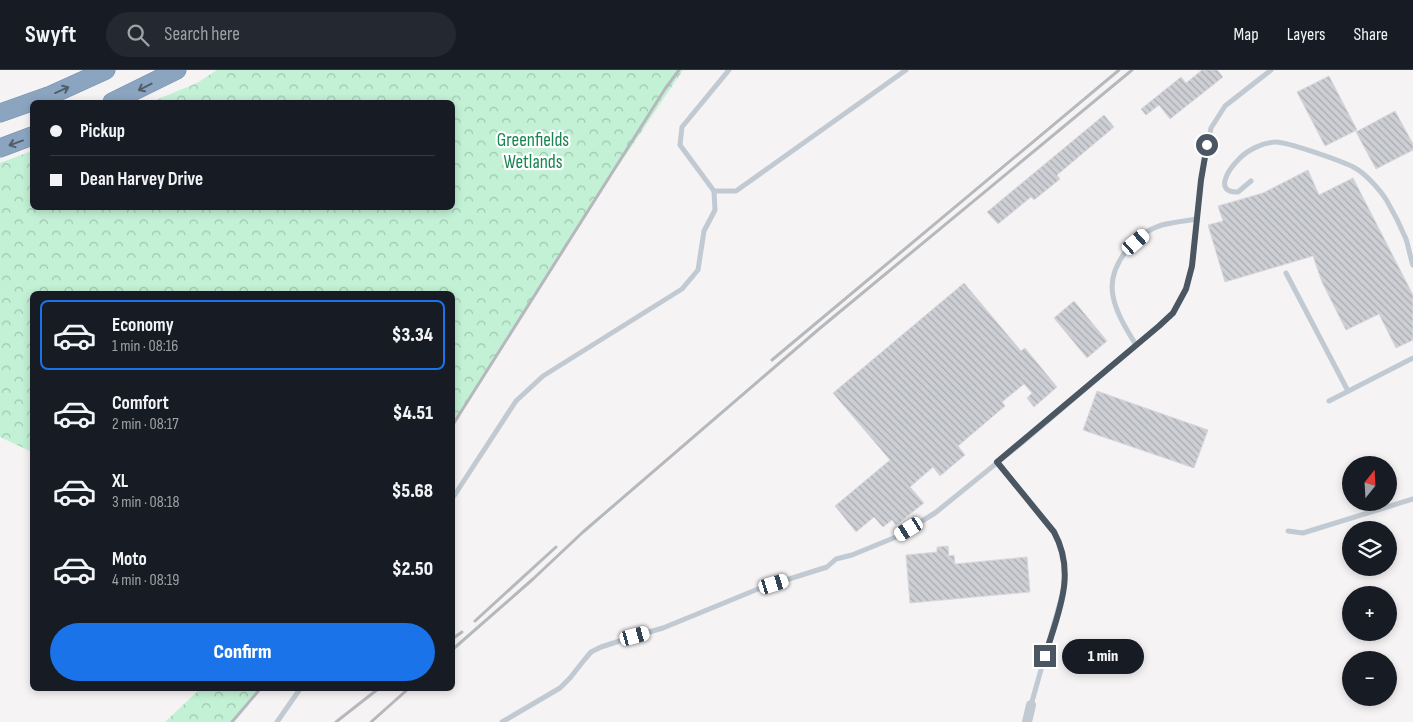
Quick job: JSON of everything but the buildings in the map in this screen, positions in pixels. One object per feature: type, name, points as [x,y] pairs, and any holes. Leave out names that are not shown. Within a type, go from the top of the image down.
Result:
[{"type":"highway","points":[[37,100],[106,70]]},
{"type":"highway","points":[[116,100],[177,70]]},
{"type":"highway","points":[[0,113],[30,102]]},
{"type":"highway","points":[[0,148],[30,137]]},
{"type":"street","points":[[1027,722],[1032,705]]},
{"type":"lane","points":[[455,494],[516,401],[543,376],[682,289],[698,270],[704,231],[715,210],[714,191],[680,145],[682,127],[730,70]]},
{"type":"lane","points":[[714,191],[736,191],[906,70]]},
{"type":"lane","points":[[502,722],[560,688],[591,652],[600,647],[663,628],[758,589],[828,566],[836,559],[852,555],[896,537],[935,513],[1159,326],[1173,313],[1186,289],[1192,266],[1201,180],[1211,128],[1225,106],[1271,70]]},
{"type":"lane","points":[[1251,181],[1238,192],[1227,190],[1225,184],[1226,176],[1230,169],[1249,150],[1277,142],[1304,149],[1356,168],[1386,200],[1405,238],[1413,265]]},
{"type":"lane","points":[[1136,345],[1120,316],[1112,295],[1113,279],[1119,262],[1125,252],[1147,232],[1161,225],[1196,219]]},
{"type":"lane","points":[[1286,273],[1348,391]]},
{"type":"lane","points":[[1329,401],[1413,358]]},
{"type":"lane","points":[[997,462],[1054,532],[1063,558],[1065,581],[1063,592],[1032,705]]},
{"type":"lane","points":[[1288,531],[1303,533],[1413,499]]},
{"type":"lane","points":[[277,722],[299,691]]},
{"type":"green space","name":"Greenfields Wetlands","points":[[217,70],[683,70],[596,199],[455,423],[455,291],[30,291],[30,451],[0,437],[0,163],[30,152],[30,210],[455,210],[455,100],[156,100],[197,83]]},
{"type":"green space","points":[[198,691],[258,691],[232,722],[165,722]]},
{"type":"railway","points":[[455,421],[665,89],[679,70]]},
{"type":"railway","points":[[772,360],[1119,70]]},
{"type":"railway","points":[[455,647],[583,532],[819,329],[1132,70]]},
{"type":"railway","points":[[475,621],[556,547]]},
{"type":"railway","points":[[455,637],[462,632]]},
{"type":"railway","points":[[232,722],[258,691]]},
{"type":"railway","points":[[336,722],[375,691]]},
{"type":"railway","points":[[371,722],[406,691]]},
{"type":"route","points":[[1045,656],[1065,581],[1063,558],[1054,532],[997,462],[1173,313],[1186,289],[1192,266],[1201,180],[1207,145]]}]
